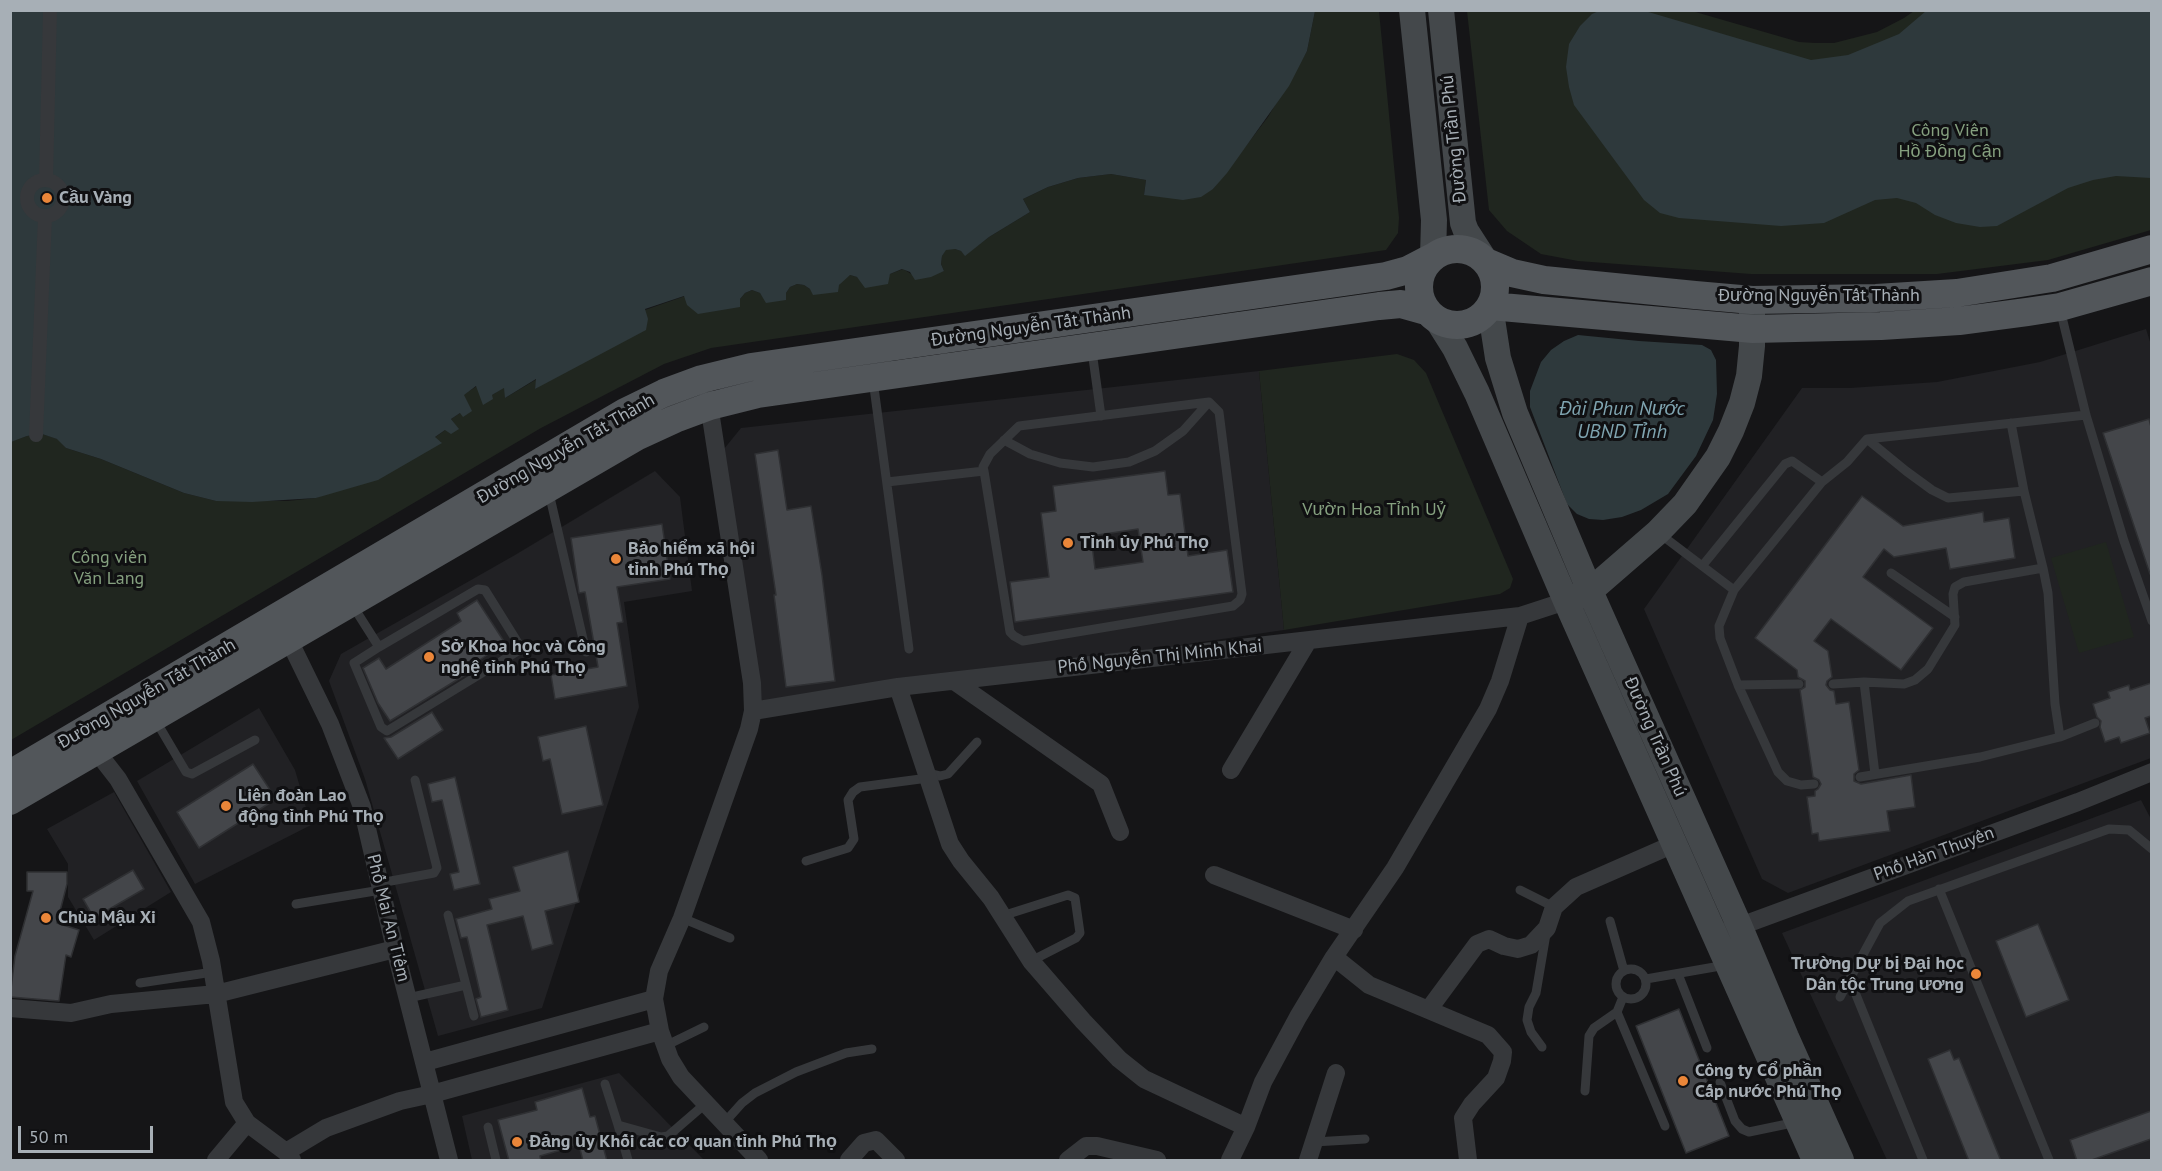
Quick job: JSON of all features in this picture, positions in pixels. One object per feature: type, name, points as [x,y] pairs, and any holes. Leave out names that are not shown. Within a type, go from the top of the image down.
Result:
[{"type":"main road","name":"Đường Trần Phú","points":[[1412,10],[1434,220],[1433,257]]},
{"type":"main road","name":"Đường Trần Phú","points":[[1441,10],[1463,223],[1486,262]]},
{"type":"main road","points":[[1460,249],[1472,252],[1486,262],[1495,283],[1494,295],[1490,306],[1480,318],[1467,324],[1452,325],[1432,316],[1420,298],[1419,283],[1424,269],[1433,257],[1449,250],[1460,249]]},
{"type":"main road","name":"Đường Nguyễn Tất Thành","points":[[1486,262],[1512,273],[1544,280],[1752,300],[1876,298],[1957,293],[2052,278],[2146,250]]},
{"type":"main road","name":"Đường Nguyễn Tất Thành","points":[[1089,333],[1386,276],[1408,270],[1433,257]]},
{"type":"main road","name":"Đường Nguyễn Tất Thành","points":[[1490,306],[1753,329],[1919,324],[1994,317],[2060,307],[2151,281]]},
{"type":"main road","points":[[1566,601],[1590,591],[1658,532],[1685,504],[1701,483],[1731,431],[1742,403],[1749,376],[1753,329],[1752,300]]},
{"type":"main road","name":"Đường Nguyễn Tất Thành","points":[[10,801],[154,719],[283,629],[625,412],[664,393],[702,379],[751,368],[870,364],[1089,333],[1394,304],[1409,304],[1432,316]]},
{"type":"main road","name":"Đường Trần Phú","points":[[1490,306],[1498,358],[1508,394],[1590,591],[1841,1161]]},
{"type":"main road","name":"Đường Trần Phú","points":[[1432,316],[1455,348],[1478,393],[1566,601],[1815,1161]]},
{"type":"main road","name":"Đường Nguyễn Tất Thành","points":[[10,774],[283,629],[352,604],[638,436],[710,406],[870,364]]},
{"type":"street","points":[[46,180],[50,10]]},
{"type":"street","points":[[46,180],[57,185],[63,196],[56,213],[45,217],[30,209],[27,198],[34,183],[46,180]]},
{"type":"street","points":[[36,435],[45,217]]},
{"type":"street","points":[[2146,250],[2151,281]]},
{"type":"street","points":[[702,379],[710,406],[752,683],[753,711],[749,729],[682,918],[659,971],[654,999],[669,1059],[681,1077],[759,1161]]},
{"type":"street","name":"Phố Nguyễn Thị Minh Khai","points":[[753,711],[898,687],[1520,616],[1566,601]]},
{"type":"street","points":[[1230,1161],[1263,1082],[1298,1017],[1334,957],[1395,868],[1488,709],[1500,681],[1520,616]]},
{"type":"street","name":"Phố Mai An Tiêm","points":[[283,629],[343,755],[362,807],[395,949],[449,1161]]},
{"type":"street","points":[[1231,770],[1308,641]]},
{"type":"street","points":[[954,681],[1101,784],[1120,832]]},
{"type":"street","points":[[898,687],[950,844],[982,885],[1031,961],[1119,1059],[1144,1079],[1246,1127]]},
{"type":"street","points":[[97,752],[118,779],[201,922],[213,972],[234,1102],[247,1123],[289,1156],[326,1128],[400,1101],[662,1038]]},
{"type":"street","name":"Phố Hàn Thuyên","points":[[1716,935],[2078,802],[2151,772]]},
{"type":"street","points":[[1429,1009],[1477,944],[1489,939],[1518,949],[1531,945],[1547,928],[1554,907],[1576,887],[1674,844]]},
{"type":"street","points":[[1214,875],[1353,930]]},
{"type":"street","points":[[10,1008],[71,1013],[111,1004],[216,994],[395,949]]},
{"type":"street","points":[[1334,957],[1369,985],[1488,1035],[1503,1052],[1496,1078],[1472,1104],[1463,1118],[1468,1161]]},
{"type":"street","points":[[424,1062],[654,999]]},
{"type":"street","points":[[1308,1161],[1336,1073]]},
{"type":"street","points":[[216,1161],[247,1123]]},
{"type":"street","points":[[849,1161],[864,1143],[876,1140],[896,1161]]},
{"type":"street","points":[[1068,1161],[1086,1146],[1097,1146],[1157,1161]]},
{"type":"lane","points":[[2060,307],[2086,415],[2124,542],[2151,621]]},
{"type":"lane","points":[[1089,333],[1101,416]]},
{"type":"lane","points":[[870,364],[909,649]]},
{"type":"lane","points":[[1004,440],[1030,454],[1060,463],[1093,467],[1129,462],[1155,451],[1183,431],[1209,402]]},
{"type":"lane","points":[[1209,402],[1220,412],[1242,594],[1240,600],[1233,606],[1023,641],[1010,632],[984,471],[986,461],[1019,426],[1101,416],[1209,402]]},
{"type":"lane","points":[[1814,784],[1802,785],[1787,781],[1778,772],[1738,686],[1720,639],[1719,626],[1734,590],[1822,482],[1847,462],[1867,439],[2086,415]]},
{"type":"lane","points":[[2011,423],[2024,491],[2048,592],[2055,704],[2060,737]]},
{"type":"lane","points":[[1867,439],[1932,490],[1948,498],[2024,491]]},
{"type":"lane","points":[[1703,565],[1785,464],[1792,461],[1822,482]]},
{"type":"lane","points":[[887,482],[984,471]]},
{"type":"lane","points":[[548,488],[586,652]]},
{"type":"lane","points":[[1658,532],[1734,590]]},
{"type":"lane","points":[[1833,684],[1864,682],[1904,684],[1915,680],[1928,669],[1955,625],[1953,594],[1955,587],[1964,582],[2043,568]]},
{"type":"lane","points":[[1891,573],[1955,617]]},
{"type":"lane","points":[[478,589],[485,590],[518,644],[518,651],[387,731],[381,727],[354,663],[379,647],[478,589]]},
{"type":"lane","points":[[352,604],[379,647]]},
{"type":"lane","points":[[1864,682],[1875,774]]},
{"type":"lane","points":[[1738,686],[1799,684]]},
{"type":"lane","points":[[154,719],[186,772],[192,774],[255,740]]},
{"type":"lane","points":[[1860,777],[1980,757],[2060,737],[2095,723]]},
{"type":"lane","points":[[806,861],[848,848],[854,839],[848,800],[860,787],[948,774],[977,742]]},
{"type":"lane","points":[[296,904],[434,873],[437,868],[415,780]]},
{"type":"lane","points":[[1840,997],[1880,923],[1908,901],[2109,830],[2129,830],[2151,849]]},
{"type":"lane","points":[[1939,889],[2049,1161]]},
{"type":"lane","points":[[1520,890],[1554,907]]},
{"type":"lane","points":[[1002,915],[1068,896],[1075,898],[1080,933],[1076,938],[1031,961]]},
{"type":"lane","points":[[448,915],[474,1016]]},
{"type":"lane","points":[[682,918],[729,938]]},
{"type":"lane","points":[[1610,921],[1624,970]]},
{"type":"lane","points":[[1542,1047],[1531,1032],[1527,1020],[1529,1007],[1536,993],[1547,928]]},
{"type":"lane","points":[[1646,979],[1728,965]]},
{"type":"lane","points":[[1634,969],[1641,972],[1646,979],[1646,988],[1642,994],[1633,999],[1623,997],[1617,988],[1617,978],[1624,970],[1634,969]]},
{"type":"lane","points":[[140,982],[213,972]]},
{"type":"lane","points":[[1677,975],[1707,1048]]},
{"type":"lane","points":[[1850,981],[1923,1161]]},
{"type":"lane","points":[[408,998],[466,985]]},
{"type":"lane","points":[[1585,1091],[1589,1036],[1594,1028],[1617,1012],[1623,997]]},
{"type":"lane","points":[[1617,1012],[1665,1126]]},
{"type":"lane","points":[[662,1038],[704,1028]]},
{"type":"lane","points":[[724,1123],[742,1103],[755,1093],[796,1072],[846,1053],[872,1049]]},
{"type":"lane","points":[[1720,1082],[1735,1121],[1742,1130],[1749,1132],[1797,1122]]},
{"type":"lane","points":[[605,1084],[628,1161]]},
{"type":"lane","points":[[618,1125],[661,1137],[668,1136],[705,1104]]},
{"type":"lane","points":[[488,1127],[496,1161]]},
{"type":"lane","points":[[1314,1142],[1365,1139]]},
{"type":"shaded area","points":[[2146,329],[2152,348],[2151,758],[1788,893],[1762,879],[1644,609],[1802,388],[1850,388],[1937,382],[2040,362]]},
{"type":"shaded area","points":[[1259,371],[1284,630],[760,702],[724,449],[741,428]]},
{"type":"shaded area","points":[[655,471],[680,497],[692,591],[624,602],[639,707],[542,1008],[438,1036],[365,779],[329,681],[341,654],[515,555]]},
{"type":"shaded area","points":[[259,708],[295,770],[311,825],[195,884],[137,781]]},
{"type":"shaded area","points":[[114,792],[171,892],[94,940],[68,897],[68,864],[47,829]]},
{"type":"shaded area","name":"Trường Dự bị Đại học Dân tộc Trung ương","points":[[2141,800],[2152,821],[2151,1160],[1887,1160],[1782,933]]},
{"type":"shaded area","points":[[619,1073],[704,1160],[472,1160],[462,1116]]},
{"type":"green space","name":"Công viên Văn Lang","points":[[1315,11],[1379,11],[1399,218],[1398,233],[1386,250],[711,348],[664,364],[541,428],[11,740],[10,442],[42,434],[58,439],[66,448],[101,459],[184,493],[216,501],[287,501],[316,498],[441,442],[434,438],[445,430],[458,429],[451,419],[460,413],[463,395],[477,386],[492,395],[505,387],[505,398],[537,379],[535,389],[645,310],[685,296],[688,305],[740,307],[740,299],[752,290],[760,293],[764,298],[786,300],[786,293],[790,287],[797,284],[810,289],[839,285],[850,275],[862,281],[888,278],[890,274],[903,269],[913,275],[944,271],[941,264],[946,249],[955,249],[965,255],[1030,212],[1023,199],[1048,187],[1078,178],[1111,174],[1146,180],[1144,195],[1213,189],[1268,117],[1307,51]]},
{"type":"green space","name":"Công Viên Hồ Đồng Cận","points":[[1467,11],[1692,11],[1799,42],[1834,43],[1877,32],[1914,11],[2151,11],[2151,230],[2048,260],[1937,274],[1751,274],[1578,261],[1541,254],[1507,231],[1489,210]]},
{"type":"green space","name":"Vườn Hoa Tỉnh Uỷ","points":[[1397,354],[1414,360],[1426,373],[1513,579],[1510,588],[1500,594],[1284,630],[1259,371]]},
{"type":"green space","points":[[2106,542],[2134,637],[2079,653],[2051,558]]},
{"type":"water","name":"Công Viên Hồ Đồng Cận","points":[[1601,10],[1645,11],[1811,60],[1848,55],[1899,34],[1926,11],[2151,11],[2151,178],[2116,176],[2093,180],[2068,188],[1997,226],[1980,227],[1956,223],[1935,215],[1916,203],[1897,198],[1875,200],[1824,223],[1781,226],[1679,218],[1660,213],[1644,200],[1574,105],[1566,67],[1569,44],[1580,26],[1592,14]]},
{"type":"water","points":[[11,11],[1315,11],[1307,51],[1289,86],[1227,173],[1213,189],[1201,197],[1183,200],[1144,195],[1146,180],[1111,174],[1078,178],[1048,187],[1023,199],[1030,212],[989,237],[965,256],[961,251],[955,249],[946,250],[941,264],[944,271],[931,277],[915,280],[910,272],[902,269],[890,274],[888,284],[865,288],[857,277],[850,275],[839,285],[838,292],[813,295],[810,289],[797,284],[790,287],[786,293],[786,300],[766,303],[760,293],[752,290],[740,299],[740,307],[698,314],[687,305],[684,296],[645,309],[648,319],[646,330],[535,389],[536,379],[505,398],[504,388],[492,395],[493,399],[483,405],[476,386],[464,395],[472,411],[463,417],[460,413],[451,419],[459,429],[451,434],[445,430],[435,437],[442,443],[378,480],[316,498],[252,502],[216,501],[184,493],[101,459],[66,448],[57,439],[42,434],[27,436],[11,442]]},
{"type":"water","name":"Đài Phun Nước UBND Tỉnh","points":[[1578,335],[1702,345],[1711,350],[1716,360],[1717,394],[1713,420],[1696,456],[1668,494],[1641,510],[1622,517],[1603,520],[1589,519],[1577,514],[1567,504],[1530,407],[1530,391],[1541,362],[1551,350]]},
{"type":"building","points":[[2149,419],[2151,427],[2151,574],[2103,433]]},
{"type":"building","points":[[778,450],[787,510],[811,506],[835,681],[786,687],[774,595],[776,595],[755,454]]},
{"type":"building","name":"Tỉnh ủy Phú Thọ","points":[[1165,471],[1168,495],[1180,494],[1188,556],[1227,550],[1233,592],[1015,622],[1010,582],[1049,577],[1041,513],[1056,511],[1053,486]],"holes":[[[1138,529],[1143,562],[1095,569],[1091,536]]]},
{"type":"building","points":[[1862,496],[1903,526],[1983,512],[1984,522],[2009,518],[2015,558],[1950,569],[1946,548],[1894,557],[1884,549],[1863,577],[1933,628],[1901,670],[1831,619],[1814,641],[1828,651],[1832,677],[1826,685],[1834,691],[1836,704],[1849,702],[1859,770],[1854,774],[1854,781],[1861,784],[1911,775],[1915,807],[1887,811],[1890,831],[1819,841],[1818,833],[1812,834],[1807,797],[1815,796],[1815,791],[1821,784],[1813,777],[1800,690],[1805,687],[1805,681],[1798,677],[1797,670],[1755,638]]},
{"type":"building","points":[[662,524],[670,579],[617,587],[623,622],[617,623],[627,686],[555,699],[551,675],[598,667],[585,592],[579,593],[571,538]]},
{"type":"building","name":"Sở Khoa học và Công nghệ tỉnh Phú Thọ","points":[[477,600],[505,643],[463,671],[465,675],[390,721],[378,703],[363,668],[379,658],[386,669],[461,621],[457,613]]},
{"type":"building","points":[[2151,683],[2151,716],[2145,718],[2150,733],[2121,743],[2119,737],[2105,742],[2100,727],[2101,721],[2097,717],[2093,704],[2110,698],[2108,692],[2129,685],[2130,690]]},
{"type":"building","points":[[432,712],[443,730],[398,759],[384,738],[391,737]]},
{"type":"building","points":[[586,726],[603,805],[562,814],[550,759],[543,761],[538,737]]},
{"type":"building","name":"Liên đoàn Lao động tỉnh Phú Thọ","points":[[253,764],[276,799],[199,848],[177,812]]},
{"type":"building","points":[[455,777],[480,884],[454,890],[450,874],[459,872],[442,800],[432,802],[428,784]]},
{"type":"building","points":[[568,851],[579,902],[545,911],[553,944],[532,950],[523,916],[487,925],[508,1010],[481,1017],[476,999],[481,997],[467,937],[461,938],[456,919],[492,909],[489,899],[520,891],[513,867]]},
{"type":"building","points":[[133,870],[144,889],[94,918],[83,899]]},
{"type":"building","points":[[27,872],[67,872],[67,884],[57,923],[79,930],[71,957],[66,955],[59,1001],[10,997],[15,956],[33,891],[27,891]]},
{"type":"building","points":[[2038,924],[2069,1000],[2026,1017],[1996,941]]},
{"type":"building","name":"Công ty Cổ phần Cấp nước Phú Thọ","points":[[1679,1009],[1729,1136],[1686,1153],[1636,1026]]},
{"type":"building","points":[[1950,1050],[1954,1060],[1959,1058],[2001,1161],[1969,1161],[1928,1059]]},
{"type":"building","points":[[582,1088],[590,1117],[595,1116],[607,1161],[583,1161],[579,1145],[540,1156],[541,1161],[509,1161],[498,1120],[537,1110],[535,1102]]},
{"type":"building","points":[[2151,1111],[2151,1139],[2089,1161],[2077,1161],[2070,1140]]},
{"type":"place","name":"Cầu Vàng","points":[[47,198]]},
{"type":"place","name":"Tỉnh ủy Phú Thọ","points":[[1068,543]]},
{"type":"place","name":"Bảo hiểm xã hội tỉnh Phú Thọ","points":[[616,559]]},
{"type":"place","name":"Sở Khoa học và Công nghệ tỉnh Phú Thọ","points":[[429,657]]},
{"type":"place","name":"Liên đoàn Lao động tỉnh Phú Thọ","points":[[226,806]]},
{"type":"place","name":"Chùa Mậu Xi","points":[[46,918]]},
{"type":"place","name":"Trường Dự bị Đại học Dân tộc Trung ương","points":[[1976,974]]},
{"type":"place","name":"Công ty Cổ phần Cấp nước Phú Thọ","points":[[1683,1081]]},
{"type":"place","name":"Đảng ủy Khối các cơ quan tỉnh Phú Thọ","points":[[517,1142]]}]
